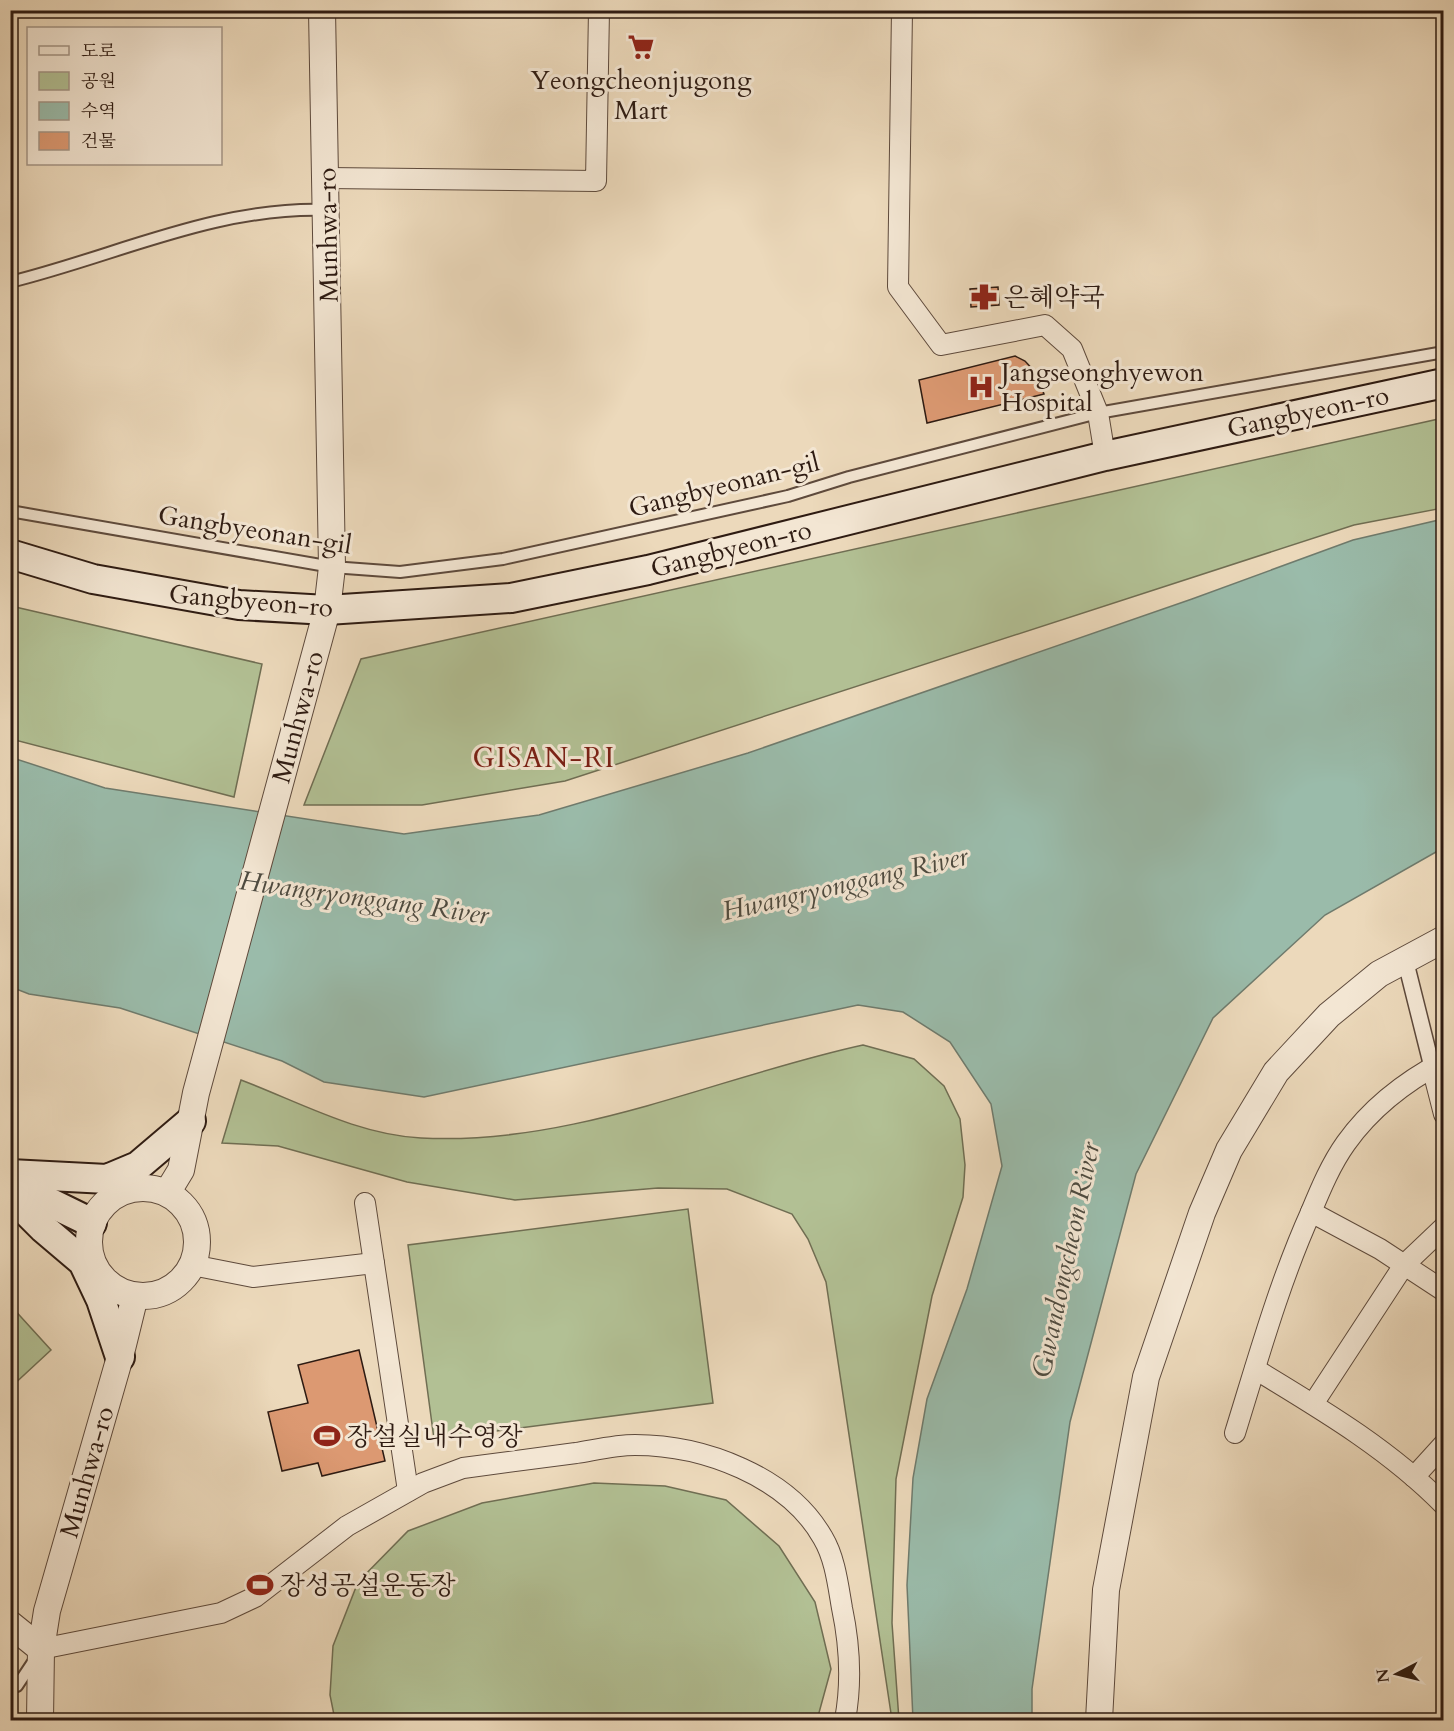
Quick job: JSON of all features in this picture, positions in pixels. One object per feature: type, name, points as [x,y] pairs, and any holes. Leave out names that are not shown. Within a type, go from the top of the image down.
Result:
[{"type":"main road","name":"Gangbyeon-ro","points":[[10,554],[93,579],[193,599],[327,610],[467,603],[511,598],[589,583],[1105,456],[1443,383]]},
{"type":"main road","points":[[10,1174],[107,1179],[138,1167],[194,1107]]},
{"type":"main road","points":[[10,1184],[92,1223]]},
{"type":"main road","points":[[10,1195],[43,1228],[83,1262],[101,1300],[120,1358]]},
{"type":"street","name":"Munhwa-ro","points":[[167,1193],[181,1170],[194,1107],[327,610],[332,567],[327,178],[322,10]]},
{"type":"street","points":[[327,178],[596,181],[598,10]]},
{"type":"street","points":[[902,10],[898,287],[941,345],[1045,325],[1072,349],[1098,413],[1105,456]]},
{"type":"street","points":[[1099,1720],[1106,1590],[1146,1377],[1202,1213],[1229,1150],[1276,1072],[1300,1044],[1353,994],[1405,959],[1443,939]]},
{"type":"street","points":[[1405,959],[1438,1064],[1443,1114]]},
{"type":"street","points":[[1235,1433],[1294,1252],[1333,1163],[1359,1127],[1398,1090],[1438,1064]]},
{"type":"street","points":[[147,1187],[167,1193],[179,1201],[190,1214],[197,1231],[197,1248],[192,1265],[183,1280],[169,1290],[152,1296],[135,1296],[113,1287],[96,1270],[90,1255],[89,1239],[92,1223],[107,1202],[130,1189],[147,1187]]},
{"type":"street","points":[[365,1203],[408,1491]]},
{"type":"street","points":[[1311,1212],[1404,1264],[1443,1291]]},
{"type":"street","points":[[1312,1404],[1404,1264],[1443,1227]]},
{"type":"street","points":[[192,1265],[253,1277],[374,1263]]},
{"type":"street","name":"Munhwa-ro","points":[[40,1720],[41,1649],[48,1611],[120,1358],[135,1296]]},
{"type":"street","points":[[1255,1369],[1312,1404],[1414,1477],[1443,1504]]},
{"type":"street","points":[[1414,1477],[1443,1444]]},
{"type":"street","points":[[10,1624],[41,1649],[221,1613],[255,1596],[347,1526],[441,1474],[463,1468],[635,1445],[708,1457],[734,1465],[756,1476],[792,1500],[806,1513],[824,1539],[836,1574],[849,1643],[850,1673],[844,1720]]},
{"type":"lane","points":[[10,282],[70,268],[159,235],[230,218],[295,209],[327,210]]},
{"type":"lane","name":"Gangbyeonan-gil","points":[[10,511],[332,567],[400,572],[503,559],[788,496],[860,474],[1098,413],[1443,352]]},
{"type":"lane","points":[[10,1688],[16,1686],[41,1649]]},
{"type":"green space","points":[[1443,418],[1443,508],[1354,525],[565,781],[422,805],[304,805],[361,659]]},
{"type":"green space","points":[[11,606],[262,664],[234,797],[11,739]]},
{"type":"green space","points":[[863,1045],[914,1059],[944,1086],[960,1119],[965,1165],[963,1197],[932,1296],[896,1479],[892,1623],[899,1720],[892,1720],[826,1282],[808,1239],[792,1214],[727,1189],[658,1188],[515,1200],[407,1182],[278,1146],[222,1143],[241,1080],[329,1116],[374,1131],[421,1138],[478,1138],[590,1121]]},
{"type":"green space","points":[[688,1209],[713,1403],[434,1439],[408,1245]]},
{"type":"green space","points":[[11,1306],[51,1350],[11,1387]]},
{"type":"green space","points":[[594,1483],[665,1486],[726,1500],[779,1546],[815,1602],[831,1669],[817,1720],[335,1720],[330,1695],[333,1646],[358,1582],[408,1531],[482,1503]]},
{"type":"water","points":[[1443,519],[1443,848],[1325,915],[1213,1018],[1136,1174],[1070,1422],[1032,1689],[1032,1720],[913,1720],[907,1585],[913,1478],[927,1399],[967,1289],[1002,1166],[991,1104],[950,1042],[903,1012],[858,1005],[424,1097],[324,1082],[282,1061],[120,1008],[29,994],[11,987],[10,757],[105,788],[404,834],[539,815],[748,753],[1192,599],[1353,540]]},
{"type":"building","name":"은혜약국","points":[[998,287],[999,305],[971,307],[970,289]]},
{"type":"building","name":"Jangseonghyewon Hospital","points":[[1015,356],[1025,361],[1036,373],[1044,394],[927,423],[919,380]]},
{"type":"building","name":"장설실내수영장","points":[[359,1350],[385,1461],[322,1476],[318,1463],[282,1471],[268,1412],[308,1403],[298,1365]]},
{"type":"place","name":"Yeongcheonjugong Mart","points":[[641,47]]},
{"type":"place","name":"은혜약국","points":[[984,297]]},
{"type":"place","name":"Jangseonghyewon Hospital","points":[[981,387]]},
{"type":"place","name":"장설실내수영장","points":[[327,1436]]},
{"type":"place","name":"장성공설운동장","points":[[260,1585]]},
{"type":"district","name":"GISAN-RI","points":[[544,758]]},
{"type":"water label","name":"Hwangryonggang River","points":[[845,884]]},
{"type":"water label","name":"Hwangryonggang River","points":[[364,898]]},
{"type":"water label","name":"Gwandongcheon River","points":[[1066,1260]]}]
